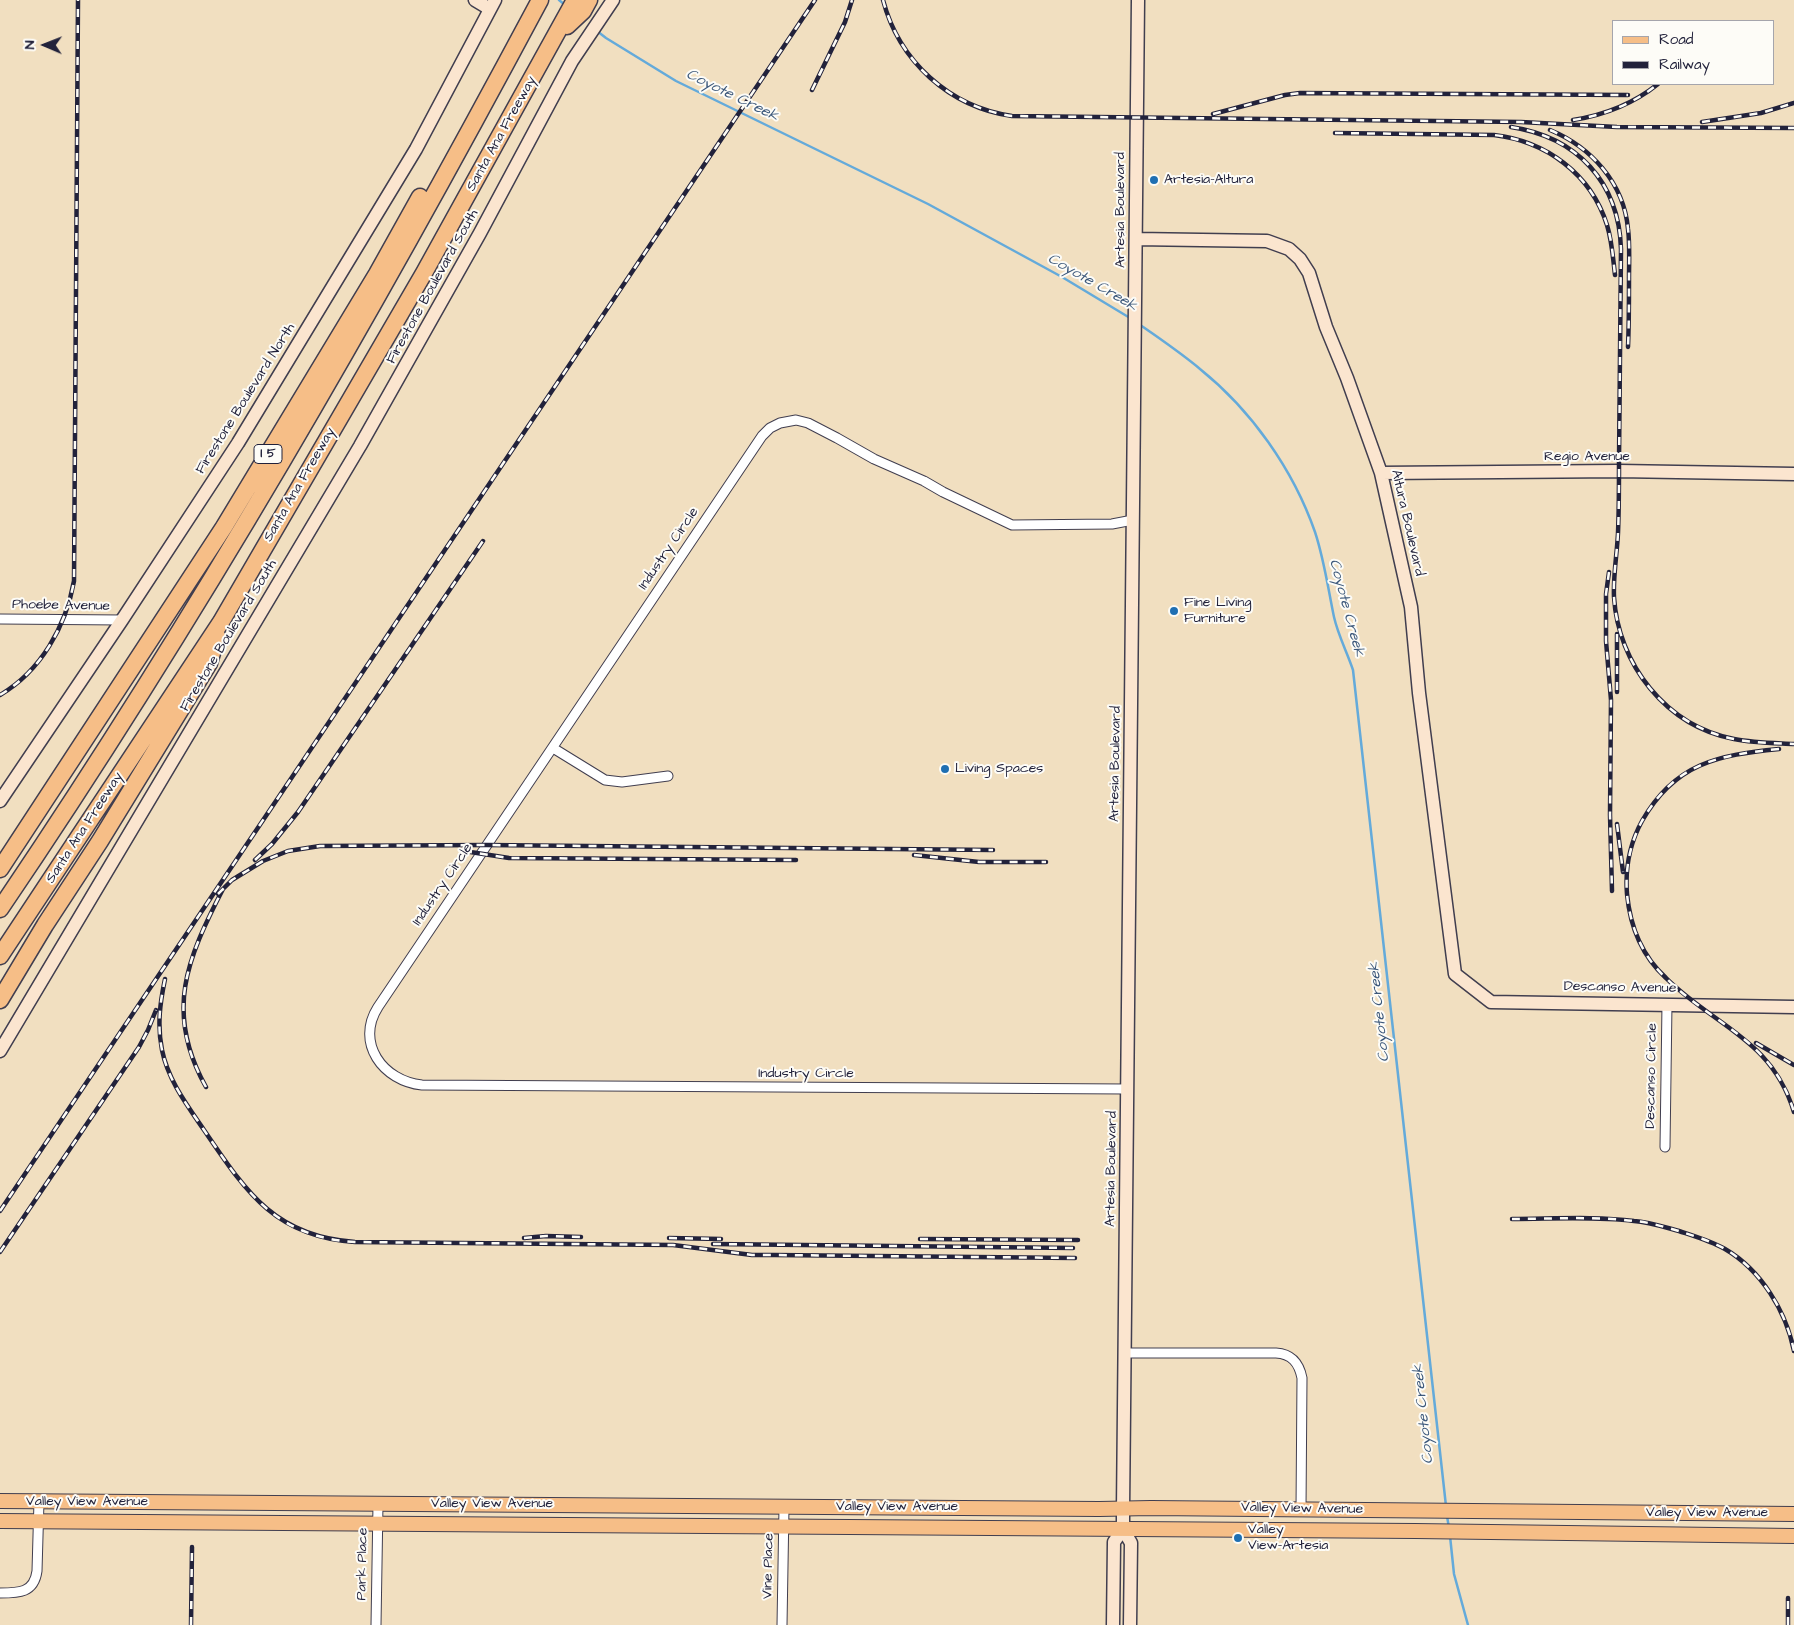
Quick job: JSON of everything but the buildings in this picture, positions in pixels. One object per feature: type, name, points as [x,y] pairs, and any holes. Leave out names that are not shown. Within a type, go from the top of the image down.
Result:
[{"type":"highway","name":"I 5","points":[[0,869],[229,519],[377,274],[518,29],[528,0]]},
{"type":"highway","points":[[0,909],[146,687],[266,489],[396,265],[518,29],[540,0]]},
{"type":"highway","name":"Santa Ana Freeway","points":[[0,956],[221,622],[424,273],[576,0]]},
{"type":"highway","points":[[556,36],[583,11],[589,0]]},
{"type":"highway","points":[[0,1000],[45,924],[100,841],[209,662],[221,622]]},
{"type":"main road","name":"Valley View Avenue","points":[[3,1501],[1794,1514]]},
{"type":"main road","points":[[945,1508],[945,1528]]},
{"type":"main road","name":"Valley View Avenue","points":[[0,1522],[1415,1531],[1794,1536]]},
{"type":"street","points":[[475,0],[492,5]]},
{"type":"street","name":"Firestone Boulevard South","points":[[0,1051],[360,446],[581,48],[613,0]]},
{"type":"street","name":"Artesia Boulevard","points":[[1130,1625],[1131,1542],[1123,1529],[1123,1508],[1138,0]]},
{"type":"street","name":"Firestone Boulevard North","points":[[0,801],[238,443],[416,149],[492,5]]},
{"type":"street","name":"Altura Boulevard","points":[[1136,239],[1267,241],[1283,246],[1295,254],[1308,273],[1380,474],[1411,607],[1419,693],[1455,974]]},
{"type":"street","name":"Industry Circle","points":[[1128,1089],[422,1085],[407,1083],[392,1076],[379,1063],[372,1046],[370,1032],[375,1012],[511,807],[554,748],[762,436],[770,428],[780,423],[800,420],[808,423],[874,459],[924,481],[1012,525],[1112,524],[1133,520]]},
{"type":"street","name":"Regio Avenue","points":[[1380,474],[1619,471],[1794,474]]},
{"type":"street","name":"Phoebe Avenue","points":[[0,619],[122,620]]},
{"type":"street","points":[[554,748],[605,780],[622,782],[668,776]]},
{"type":"street","name":"Descanso Avenue","points":[[1455,974],[1491,1002],[1794,1006]]},
{"type":"street","name":"Descanso Circle","points":[[1665,1147],[1667,1004]]},
{"type":"street","points":[[1125,1353],[1276,1353],[1286,1354],[1297,1362],[1302,1378],[1301,1510]]},
{"type":"street","points":[[0,1594],[20,1593],[28,1588],[35,1578],[37,1571],[39,1501]]},
{"type":"street","name":"Park Place","points":[[376,1625],[378,1504]]},
{"type":"street","name":"Vine Place","points":[[782,1625],[784,1507]]},
{"type":"street","name":"Artesia Boulevard","points":[[1113,1625],[1114,1542],[1123,1529]]},
{"type":"waterway","name":"Coyote Creek","points":[[559,0],[565,5]]},
{"type":"waterway","name":"Coyote Creek","points":[[597,31],[676,81],[928,204],[1062,277],[1130,318]]},
{"type":"waterway","name":"Coyote Creek","points":[[1139,324],[1185,357],[1219,385],[1253,422],[1282,464],[1295,486],[1315,532],[1336,624],[1353,670],[1446,1506]]},
{"type":"waterway","name":"Coyote Creek","points":[[1447,1516],[1449,1528]]},
{"type":"waterway","name":"Coyote Creek","points":[[1450,1536],[1454,1574],[1468,1625]]},
{"type":"railway","points":[[0,695],[28,673],[49,646],[65,614],[74,581],[78,0]]},
{"type":"railway","points":[[0,1211],[815,0]]},
{"type":"railway","points":[[812,90],[845,22],[852,0]]},
{"type":"railway","points":[[883,0],[901,43],[914,61],[930,77],[968,103],[989,111],[1012,116],[1521,122],[1617,127],[1794,128]]},
{"type":"railway","points":[[1573,120],[1618,108],[1657,85]]},
{"type":"railway","points":[[1213,114],[1285,95],[1300,93],[1628,95]]},
{"type":"railway","points":[[1702,122],[1761,113],[1794,103]]},
{"type":"railway","points":[[1511,127],[1535,132],[1556,141],[1574,152],[1590,167],[1603,184],[1612,203],[1618,225],[1621,249],[1619,497],[1614,597],[1618,622],[1625,646],[1636,668],[1650,688],[1667,706],[1687,721],[1709,732],[1734,739],[1794,744]]},
{"type":"railway","points":[[1550,130],[1565,137],[1592,157],[1603,169],[1620,197],[1625,212],[1629,241],[1628,347]]},
{"type":"railway","points":[[1335,133],[1494,135],[1513,138],[1531,144],[1564,163],[1590,190],[1600,207],[1607,225],[1615,275]]},
{"type":"railway","points":[[255,860],[272,844],[298,812],[483,541]]},
{"type":"railway","points":[[1609,572],[1606,594],[1606,641],[1611,700],[1610,815],[1612,891]]},
{"type":"railway","points":[[1617,634],[1617,692]]},
{"type":"railway","points":[[1779,749],[1757,751],[1718,759],[1684,774],[1669,786],[1642,821],[1634,838],[1629,856],[1627,894],[1634,929],[1650,960],[1684,995],[1756,1050],[1771,1067],[1784,1087],[1794,1112]]},
{"type":"railway","points":[[1617,824],[1623,872]]},
{"type":"railway","points":[[218,894],[232,880],[263,861],[288,851],[320,846],[486,845],[993,850]]},
{"type":"railway","points":[[464,851],[509,858],[796,860]]},
{"type":"railway","points":[[914,855],[979,862],[1046,862]]},
{"type":"railway","points":[[206,1087],[193,1060],[186,1034],[183,1010],[185,986],[199,939],[223,889]]},
{"type":"railway","points":[[165,979],[160,1014],[160,1041],[173,1082],[219,1152],[248,1190],[264,1207],[282,1220],[303,1231],[327,1238],[355,1242],[673,1245],[752,1255],[1075,1258]]},
{"type":"railway","points":[[0,1252],[139,1047],[156,1010]]},
{"type":"railway","points":[[1756,1043],[1794,1065]]},
{"type":"railway","points":[[1512,1219],[1619,1219],[1657,1225],[1720,1246],[1738,1258],[1761,1280],[1785,1321],[1794,1351]]},
{"type":"railway","points":[[524,1238],[546,1236],[581,1237]]},
{"type":"railway","points":[[669,1238],[721,1239]]},
{"type":"railway","points":[[920,1239],[1078,1240]]},
{"type":"railway","points":[[713,1244],[1073,1248]]},
{"type":"railway","points":[[191,1625],[192,1547]]},
{"type":"railway","points":[[1788,1598],[1788,1625]]},
{"type":"place","name":"Artesia-Altura","points":[[1154,180]]},
{"type":"place","name":"Fine Living Furniture","points":[[1174,611]]},
{"type":"place","name":"Living Spaces","points":[[945,769]]},
{"type":"place","name":"Valley View-Artesia","points":[[1238,1538]]}]
